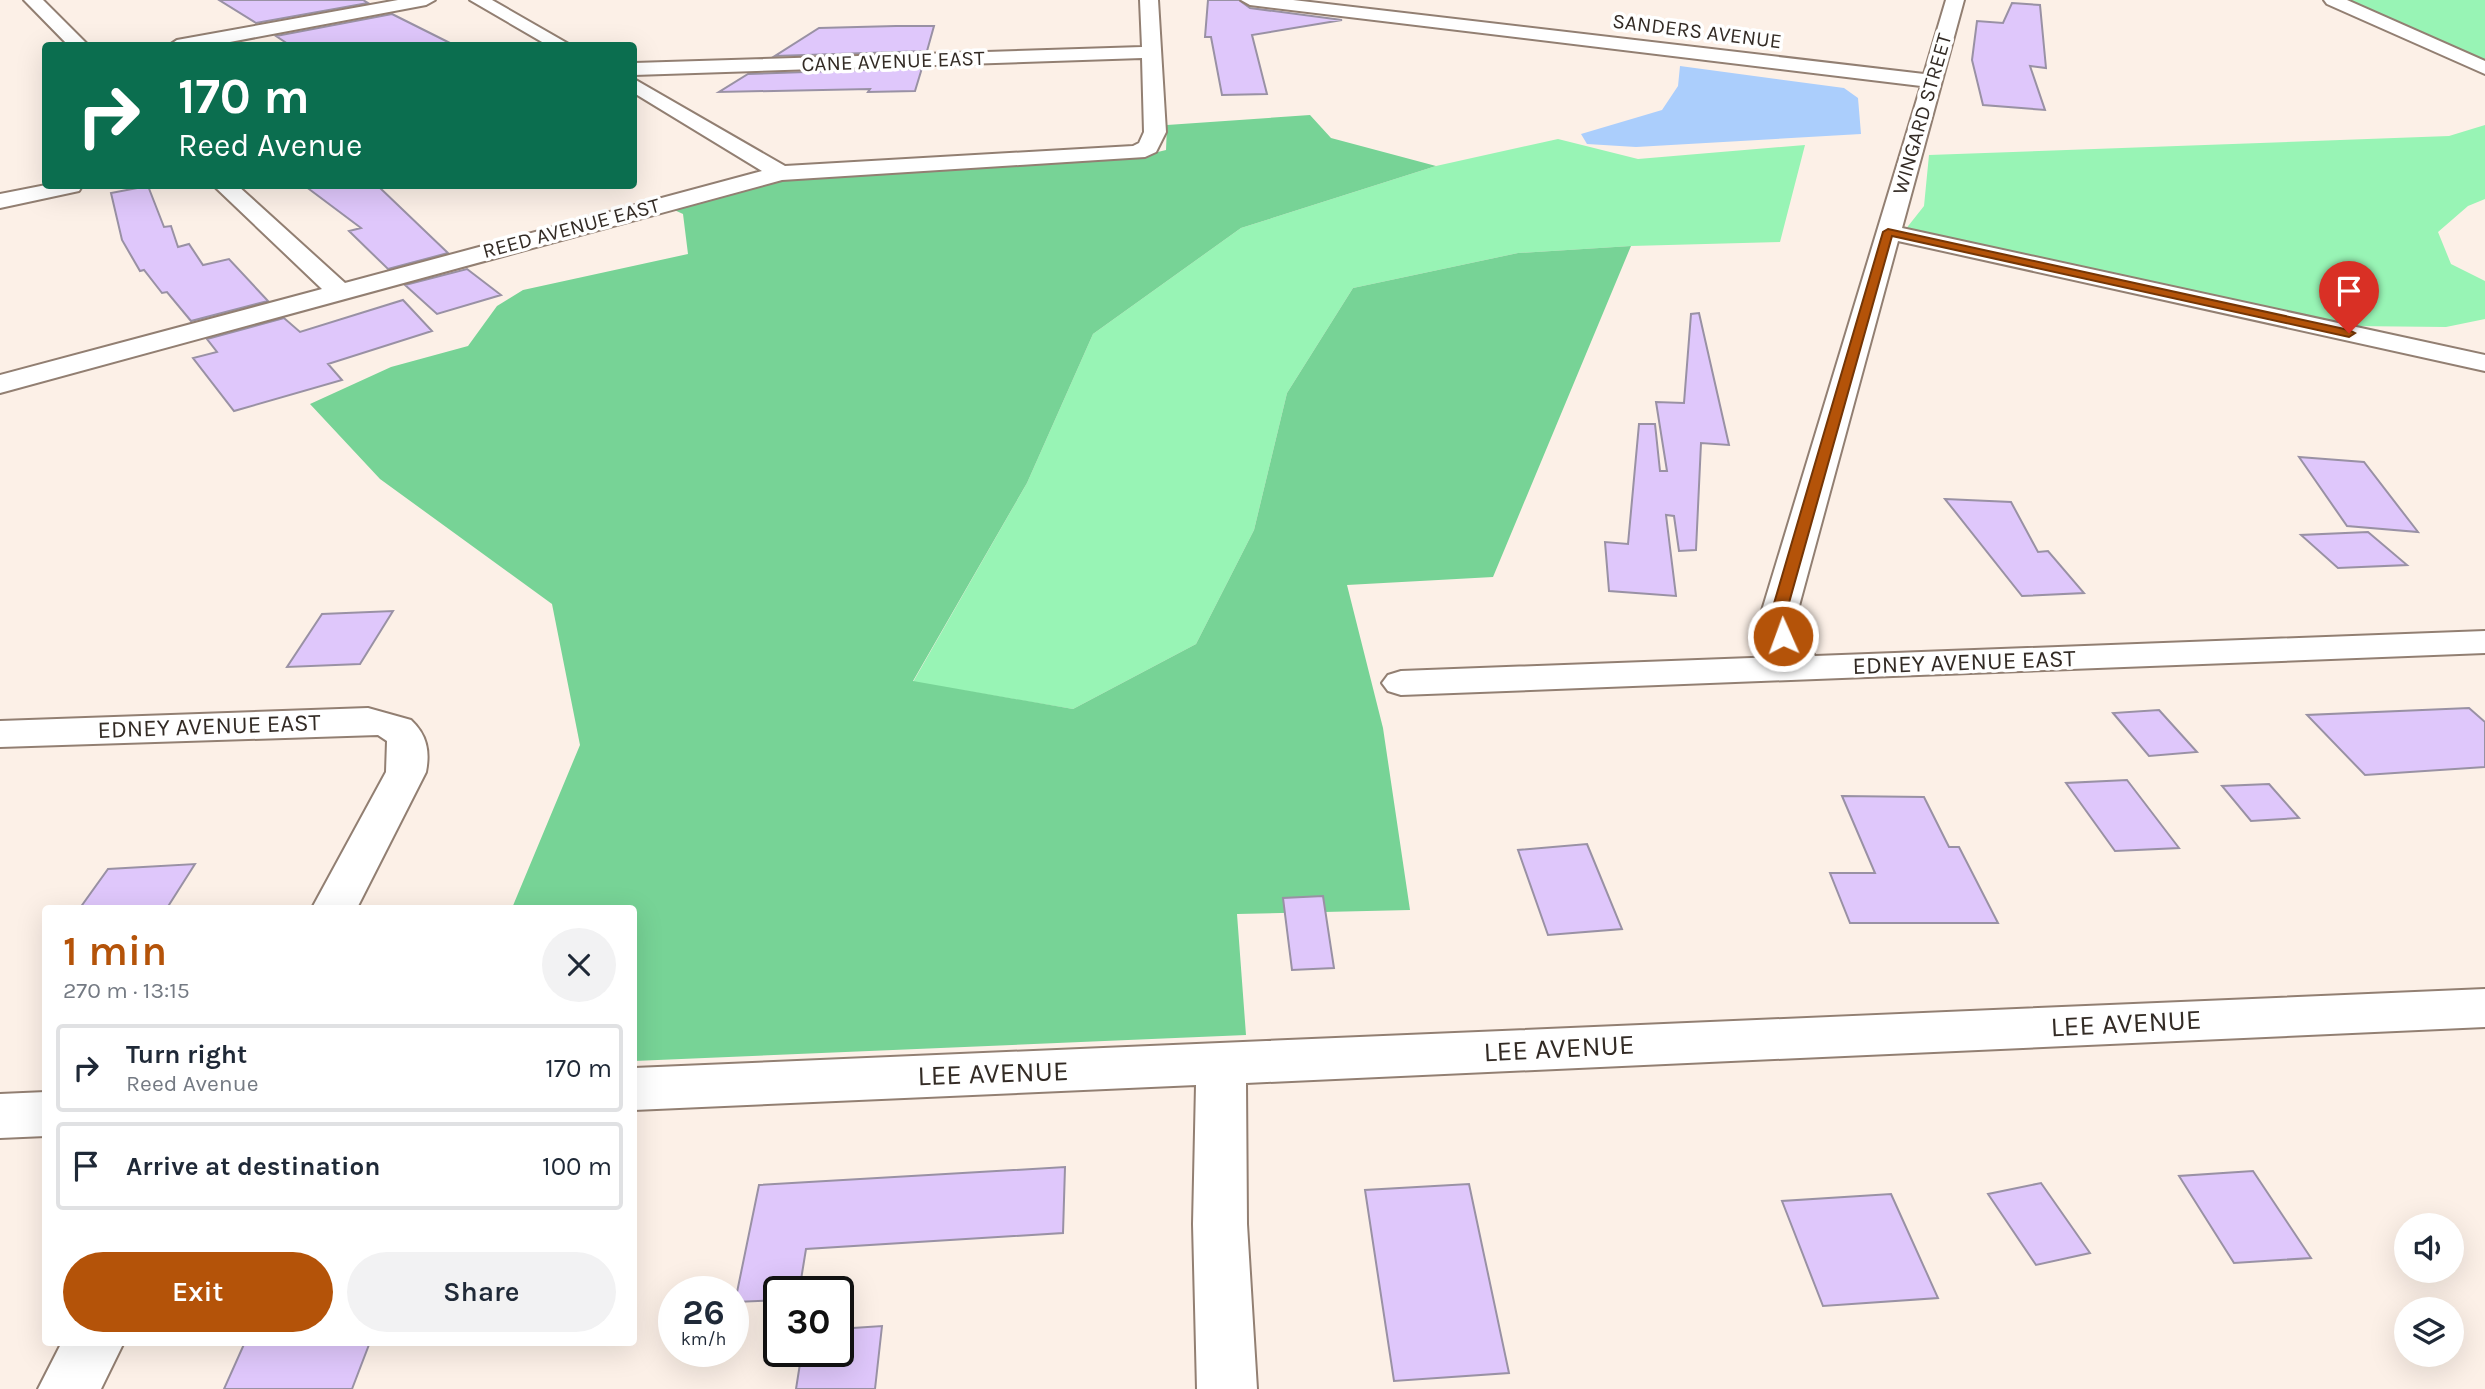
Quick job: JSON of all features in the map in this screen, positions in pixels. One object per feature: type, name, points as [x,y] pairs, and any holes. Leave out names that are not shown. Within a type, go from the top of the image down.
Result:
[{"type":"street","points":[[33,0],[76,42]]},
{"type":"street","points":[[199,42],[426,0]]},
{"type":"street","points":[[480,0],[556,42]]},
{"type":"street","points":[[1149,0],[1153,52]]},
{"type":"street","name":"SANDERS AVENUE","points":[[1250,0],[1931,81]]},
{"type":"street","name":"WINGARD STREET","points":[[1804,668],[1783,636],[1777,617],[1955,0]]},
{"type":"street","points":[[2333,0],[2485,68]]},
{"type":"street","name":"CANE AVENUE EAST","points":[[637,69],[1153,52]]},
{"type":"street","name":"REED AVENUE EAST","points":[[0,383],[780,173],[813,169],[1129,154],[1148,147],[1155,132],[1153,52]]},
{"type":"street","points":[[637,87],[780,173]]},
{"type":"street","points":[[0,201],[58,189]]},
{"type":"street","points":[[228,189],[339,292]]},
{"type":"street","points":[[1888,232],[2485,363]]},
{"type":"street","name":"EDNEY AVENUE EAST","points":[[1401,683],[2485,642]]},
{"type":"street","name":"EDNEY AVENUE EAST","points":[[0,734],[384,721],[407,736],[409,759],[406,772],[337,905]]},
{"type":"street","name":"LEE AVENUE","points":[[637,1089],[2485,1008]]},
{"type":"street","points":[[1221,1063],[1220,1224],[1227,1389]]},
{"type":"street","points":[[0,1116],[42,1114]]},
{"type":"street","points":[[68,1389],[92,1346]]},
{"type":"green space","points":[[2352,0],[2485,0],[2485,63],[2344,1]]},
{"type":"green space","points":[[1310,115],[1331,138],[1436,166],[1241,228],[1093,334],[1027,483],[913,681],[1073,709],[1196,644],[1254,530],[1287,393],[1353,288],[1518,253],[1631,246],[1493,577],[1347,585],[1383,728],[1410,910],[1237,914],[1246,1035],[637,1061],[637,905],[513,905],[580,745],[552,604],[380,479],[310,404],[391,367],[468,346],[497,306],[523,290],[688,254],[683,214],[670,208],[785,178],[1129,159],[1166,150],[1167,125]]},
{"type":"green space","points":[[2485,125],[2485,199],[2468,206],[2438,232],[2451,264],[2485,281],[2485,319],[2446,327],[2350,326],[1905,230],[1924,206],[1929,155],[2449,136]]},
{"type":"green space","points":[[1558,139],[1638,159],[1805,145],[1780,242],[1631,246],[1518,253],[1353,288],[1287,393],[1254,530],[1196,644],[1073,709],[913,682],[1027,483],[1093,334],[1241,228],[1436,166]]},
{"type":"water","points":[[1680,66],[1844,88],[1858,98],[1861,134],[1636,147],[1587,144],[1581,134],[1662,110],[1678,86]]},
{"type":"building","points":[[219,0],[363,0],[368,3],[256,23]]},
{"type":"building","points":[[1208,0],[1239,0],[1250,8],[1342,20],[1252,35],[1267,94],[1222,95],[1211,37],[1205,37]]},
{"type":"building","points":[[2012,3],[2040,5],[2046,68],[2030,66],[2045,110],[1983,105],[1972,60],[1977,21],[2003,23]]},
{"type":"building","points":[[392,14],[448,42],[285,42],[276,36]]},
{"type":"building","points":[[934,26],[927,51],[775,56],[819,28]]},
{"type":"building","points":[[922,68],[915,91],[868,92],[870,89],[719,92],[748,74]]},
{"type":"building","points":[[149,189],[164,227],[171,226],[178,247],[189,244],[203,265],[229,259],[268,301],[191,321],[167,292],[162,293],[144,270],[140,271],[122,240],[111,193]]},
{"type":"building","points":[[309,189],[381,189],[448,253],[388,269],[349,231],[361,228]]},
{"type":"building","points":[[467,269],[501,295],[437,314],[405,285]]},
{"type":"building","points":[[403,300],[432,331],[328,364],[342,380],[234,411],[193,358],[217,352],[207,339],[284,318],[300,332]]},
{"type":"building","points":[[1699,313],[1729,445],[1701,443],[1696,550],[1679,551],[1674,516],[1666,515],[1676,596],[1609,591],[1605,542],[1628,544],[1639,424],[1655,424],[1660,471],[1667,471],[1656,402],[1684,403],[1691,314]]},
{"type":"building","points":[[2299,457],[2364,462],[2418,532],[2347,526]]},
{"type":"building","points":[[1945,499],[2011,502],[2038,552],[2048,551],[2084,593],[2022,596]]},
{"type":"building","points":[[2368,532],[2407,565],[2338,568],[2301,535]]},
{"type":"building","points":[[393,611],[360,664],[287,667],[322,614]]},
{"type":"building","points":[[2469,708],[2485,722],[2485,767],[2365,775],[2307,715]]},
{"type":"building","points":[[2159,710],[2197,752],[2149,756],[2113,713]]},
{"type":"building","points":[[2127,780],[2179,848],[2115,851],[2066,783]]},
{"type":"building","points":[[2269,784],[2299,818],[2251,821],[2222,786]]},
{"type":"building","points":[[1842,796],[1924,797],[1949,847],[1959,847],[1998,923],[1850,923],[1830,873],[1875,873]]},
{"type":"building","points":[[1587,844],[1622,929],[1548,935],[1518,850]]},
{"type":"building","points":[[195,864],[169,905],[82,905],[108,869]]},
{"type":"building","points":[[1323,896],[1334,968],[1292,970],[1283,898]]},
{"type":"building","points":[[1065,1167],[1063,1233],[806,1249],[802,1276],[763,1276],[763,1301],[749,1301],[749,1276],[740,1276],[759,1185]]},
{"type":"building","points":[[2253,1171],[2311,1258],[2234,1263],[2179,1176]]},
{"type":"building","points":[[2041,1183],[2090,1253],[2036,1265],[1988,1194]]},
{"type":"building","points":[[1469,1184],[1509,1373],[1394,1381],[1365,1190]]},
{"type":"building","points":[[1891,1194],[1938,1298],[1823,1306],[1782,1201]]},
{"type":"building","points":[[882,1326],[875,1389],[796,1389],[799,1367],[854,1367],[854,1328]]},
{"type":"building","points":[[243,1346],[368,1346],[352,1389],[224,1389]]},
{"type":"route","points":[[1783,636],[1777,617],[1825,459],[1888,232],[2349,333]]}]
